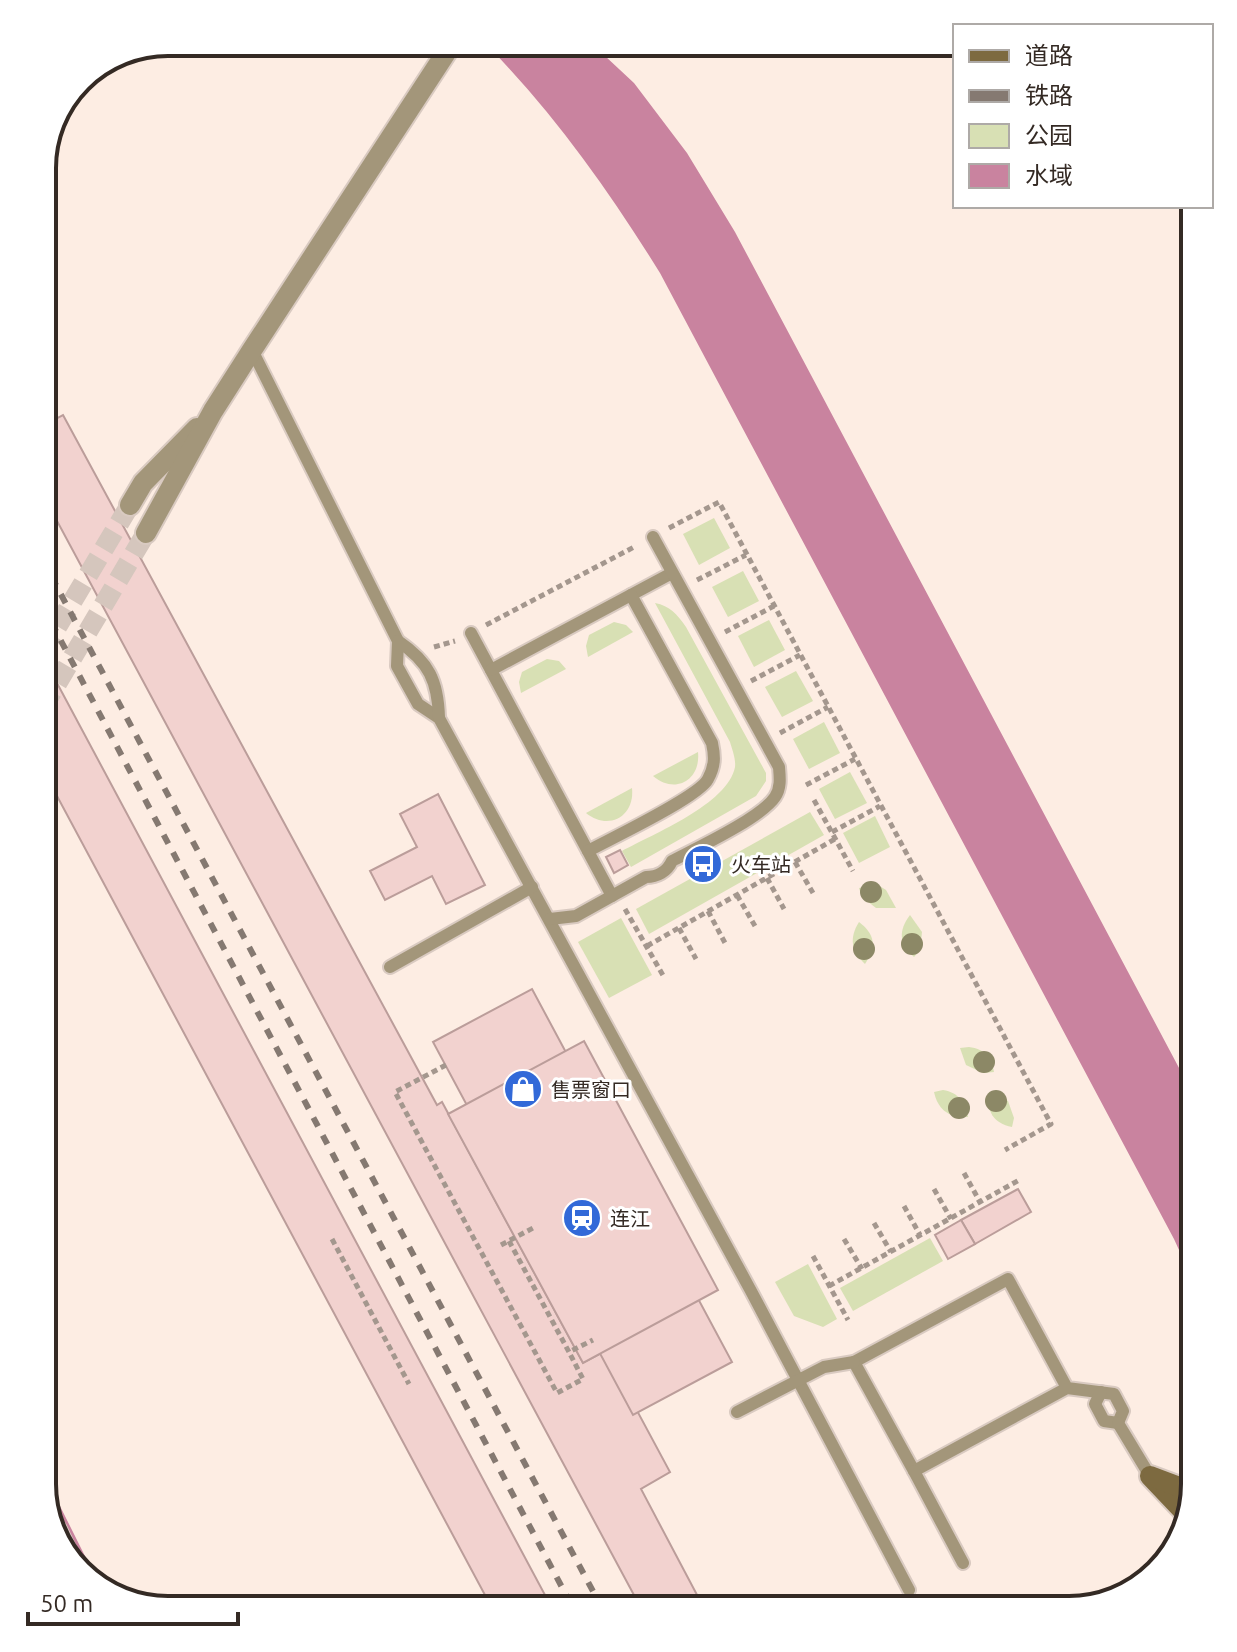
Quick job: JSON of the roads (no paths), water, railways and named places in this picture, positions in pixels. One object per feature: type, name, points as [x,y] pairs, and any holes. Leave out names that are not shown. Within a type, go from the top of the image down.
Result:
[{"type":"main road","points":[[1150,1476],[1181,1487]]},
{"type":"main road","points":[[1150,1476],[1178,1506]]},
{"type":"street","points":[[146,533],[213,411],[439,56]]},
{"type":"street","points":[[130,505],[143,483],[213,411]]},
{"type":"lane","points":[[252,350],[398,641],[397,666],[418,704],[439,718]]},
{"type":"lane","points":[[550,919],[576,916],[646,877],[654,877],[668,869],[672,861],[763,810],[776,796],[781,782],[779,767],[653,537]]},
{"type":"lane","points":[[491,670],[672,573]]},
{"type":"lane","points":[[588,851],[707,783],[715,761],[712,743],[631,595]]},
{"type":"lane","points":[[471,633],[612,896]]},
{"type":"lane","points":[[398,641],[419,655],[438,692],[439,718],[751,1291],[909,1590]]},
{"type":"lane","points":[[390,967],[532,887]]},
{"type":"lane","points":[[737,1412],[824,1367],[854,1362],[1008,1279],[1067,1388]]},
{"type":"lane","points":[[854,1362],[963,1563]]},
{"type":"lane","points":[[914,1471],[1067,1388],[1114,1394],[1123,1411],[1118,1423]]},
{"type":"lane","points":[[1101,1392],[1095,1404],[1099,1413],[1104,1421],[1118,1423]]},
{"type":"lane","points":[[1118,1423],[1150,1476]]},
{"type":"water","points":[[497,56],[605,56],[634,83],[687,153],[735,232],[1181,1072],[1181,1254],[660,273],[578,152]]},
{"type":"waterway","points":[[61,1518],[76,1548]]},
{"type":"tunnel","points":[[56,629],[130,505]]},
{"type":"tunnel","points":[[56,685],[146,533]]},
{"type":"railway","points":[[56,585],[596,1596]]},
{"type":"railway","points":[[56,631],[567,1596]]},
{"type":"place","name":"火车站","points":[[703,864]]},
{"type":"place","name":"售票窗口","points":[[523,1089]]},
{"type":"place","name":"连江","points":[[582,1218]]}]
